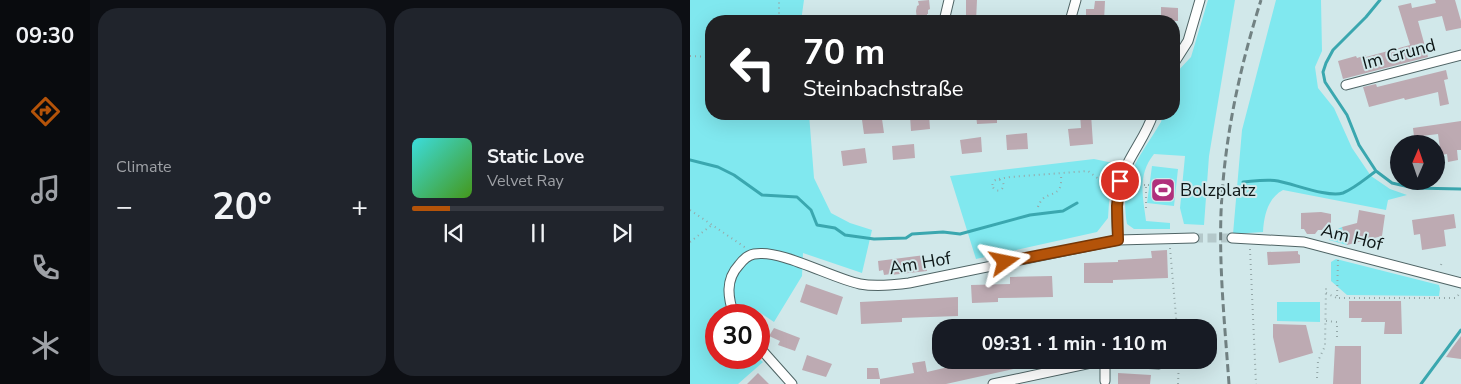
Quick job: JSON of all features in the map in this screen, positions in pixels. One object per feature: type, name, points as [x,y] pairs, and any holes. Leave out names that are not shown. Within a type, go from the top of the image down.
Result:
[{"type":"street","points":[[945,15],[949,0]]},
{"type":"street","points":[[1072,15],[1076,0]]},
{"type":"street","points":[[1180,55],[1188,41],[1200,0]]},
{"type":"street","name":"Im Grund","points":[[1346,85],[1461,55]]},
{"type":"street","points":[[1118,240],[1117,206],[1119,185],[1150,120]]},
{"type":"street","name":"Am Hof","points":[[752,254],[773,255],[860,284],[883,286],[909,283],[1118,240],[1194,238]]},
{"type":"street","name":"Am Hof","points":[[1232,238],[1304,242],[1461,283]]},
{"type":"street","points":[[731,304],[728,295],[730,278],[739,265],[752,254]]},
{"type":"street","points":[[770,359],[792,384]]},
{"type":"street","points":[[993,384],[1063,369]]},
{"type":"street","points":[[1105,369],[1105,381]]},
{"type":"path","points":[[779,0],[779,15]]},
{"type":"path","points":[[690,56],[705,57]]},
{"type":"path","points":[[999,180],[1003,182],[1003,186],[998,190],[992,185],[995,180],[1010,177],[1088,171],[1110,188]]},
{"type":"path","points":[[1038,207],[1043,198],[1058,191],[1061,173]]},
{"type":"path","points":[[1130,185],[1148,185],[1146,208]]},
{"type":"path","points":[[690,210],[743,245],[752,254]]},
{"type":"path","points":[[690,242],[712,224]]},
{"type":"path","points":[[1169,238],[1176,319]]},
{"type":"path","points":[[1249,238],[1256,384]]},
{"type":"path","points":[[1337,298],[1338,250]]},
{"type":"path","points":[[1317,378],[1318,361],[1326,346],[1326,288]]},
{"type":"path","points":[[1326,293],[1337,298],[1456,298],[1461,292]]},
{"type":"path","points":[[1326,322],[1337,322],[1337,338]]},
{"type":"path","points":[[1178,369],[1178,384]]},
{"type":"shaded area","points":[[690,0],[804,0],[802,15],[705,15],[705,120],[809,120],[814,178],[831,213],[850,223],[872,230],[862,273],[803,253],[802,276],[774,322],[770,319],[770,304],[705,304],[705,369],[755,369],[738,384],[690,384]]},
{"type":"shaded area","points":[[1208,0],[1235,0],[1209,156],[1204,225],[1184,224],[1180,208],[1185,156],[1154,154],[1145,170],[1142,186],[1146,221],[1170,223],[1170,229],[1134,229],[1127,224],[1125,208],[1128,182],[1132,170],[1162,120],[1180,120],[1180,69],[1191,57]]},
{"type":"shaded area","points":[[1276,0],[1321,0],[1322,51],[1315,67],[1318,88],[1334,108],[1352,148],[1371,176],[1390,190],[1407,195],[1388,200],[1386,210],[1283,190],[1270,202],[1264,219],[1263,232],[1233,234],[1242,130]]},
{"type":"shaded area","points":[[1094,159],[1118,164],[1110,188],[1108,218],[1097,232],[976,259],[950,176]]},
{"type":"shaded area","name":"Bolzplatz","points":[[1152,166],[1178,169],[1174,206],[1147,203]]},
{"type":"shaded area","points":[[1342,227],[1347,245],[1329,240],[1334,231]]},
{"type":"shaded area","points":[[1336,259],[1439,285],[1439,296],[1347,295],[1331,281],[1331,262]]},
{"type":"shaded area","points":[[1277,302],[1320,302],[1320,322],[1277,321]]},
{"type":"building","points":[[929,0],[930,9],[927,15],[916,15],[918,1]]},
{"type":"building","points":[[966,0],[977,0],[976,15],[966,15]]},
{"type":"building","points":[[1435,0],[1455,0],[1461,28],[1446,31],[1442,16],[1418,21],[1428,57],[1343,79],[1338,61],[1356,56],[1357,58],[1366,55],[1366,57],[1410,45],[1398,6],[1411,3],[1412,8],[1436,3]]},
{"type":"building","points":[[1095,1],[1105,1],[1104,15],[1086,15],[1086,9],[1094,9]]},
{"type":"building","points":[[1161,7],[1178,8],[1178,15],[1161,15]]},
{"type":"building","points":[[1446,70],[1448,79],[1444,80],[1449,104],[1440,106],[1438,92],[1369,107],[1363,87],[1376,84],[1377,87]]},
{"type":"building","points":[[862,120],[882,120],[884,133],[864,134]]},
{"type":"building","points":[[910,120],[929,120],[930,129],[911,131]]},
{"type":"building","points":[[977,120],[997,120],[997,123],[977,124]]},
{"type":"building","points":[[1080,120],[1091,120],[1093,144],[1070,146],[1068,129],[1081,128]]},
{"type":"building","points":[[1461,121],[1461,150],[1457,150],[1458,160],[1448,162],[1447,154],[1445,154],[1445,135],[1414,135],[1413,128]]},
{"type":"building","points":[[1027,133],[1028,149],[1007,150],[1006,135]]},
{"type":"building","points":[[981,137],[982,152],[962,154],[960,140]]},
{"type":"building","points":[[914,144],[915,158],[893,160],[892,146]]},
{"type":"building","points":[[865,148],[867,163],[843,166],[841,151]]},
{"type":"building","points":[[1359,210],[1385,215],[1382,236],[1347,245],[1342,227],[1357,223]]},
{"type":"building","points":[[1321,212],[1331,214],[1331,223],[1327,230],[1318,230],[1315,234],[1307,234],[1304,229],[1301,229],[1301,213]]},
{"type":"building","points":[[1454,214],[1456,228],[1444,230],[1446,246],[1422,250],[1420,234],[1414,235],[1412,220]]},
{"type":"building","points":[[1167,250],[1168,278],[1113,280],[1113,283],[1084,283],[1084,263],[1152,258],[1151,251]]},
{"type":"building","points":[[1298,251],[1300,263],[1268,265],[1267,252]]},
{"type":"building","points":[[925,255],[927,271],[884,275],[883,270],[879,271],[878,261]]},
{"type":"building","points":[[1052,276],[1053,297],[998,298],[998,302],[972,303],[971,285],[1010,284],[1010,277]]},
{"type":"building","points":[[806,284],[843,297],[837,315],[800,302]]},
{"type":"building","points":[[958,297],[958,316],[902,318],[902,322],[861,324],[860,302]]},
{"type":"building","points":[[1349,301],[1401,301],[1402,334],[1384,334],[1385,322],[1361,322],[1362,318],[1349,318]]},
{"type":"building","points":[[1273,324],[1306,325],[1313,353],[1279,363],[1273,337]]},
{"type":"building","points":[[774,328],[800,338],[795,351],[778,345],[780,341],[770,336]]},
{"type":"building","points":[[1461,336],[1461,359],[1446,357],[1452,348]]},
{"type":"building","points":[[1335,346],[1361,346],[1361,384],[1333,384]]},
{"type":"building","points":[[807,355],[832,364],[826,377],[802,370]]},
{"type":"building","points":[[925,361],[927,372],[940,369],[1014,369],[946,384],[880,384],[880,379],[914,373],[912,363]]},
{"type":"building","points":[[867,368],[878,368],[880,379],[867,379]]},
{"type":"building","points":[[758,373],[769,384],[747,384]]},
{"type":"building","points":[[1118,373],[1151,375],[1150,384],[1118,384]]},
{"type":"waterway","points":[[1380,0],[1333,50],[1323,72],[1325,82],[1347,115],[1359,145],[1376,171],[1392,183],[1414,188],[1461,189]]},
{"type":"waterway","points":[[690,160],[718,167],[734,175],[762,195],[797,197],[811,210],[817,225],[835,228],[845,235],[874,239],[906,238],[912,234],[943,232],[960,234],[1030,215],[1063,211],[1077,203]]},
{"type":"waterway","points":[[1243,182],[1274,180],[1320,192],[1337,194],[1352,189],[1376,171]]},
{"type":"waterway","points":[[1421,384],[1461,330]]},
{"type":"tunnel","points":[[1194,238],[1232,238]]},
{"type":"railway","points":[[1229,384],[1221,256],[1221,213],[1225,159],[1239,79],[1261,0]]},
{"type":"place","name":"Bolzplatz","points":[[1163,190]]},
{"type":"route","points":[[1005,262],[1118,240],[1117,206],[1120,181]]}]
